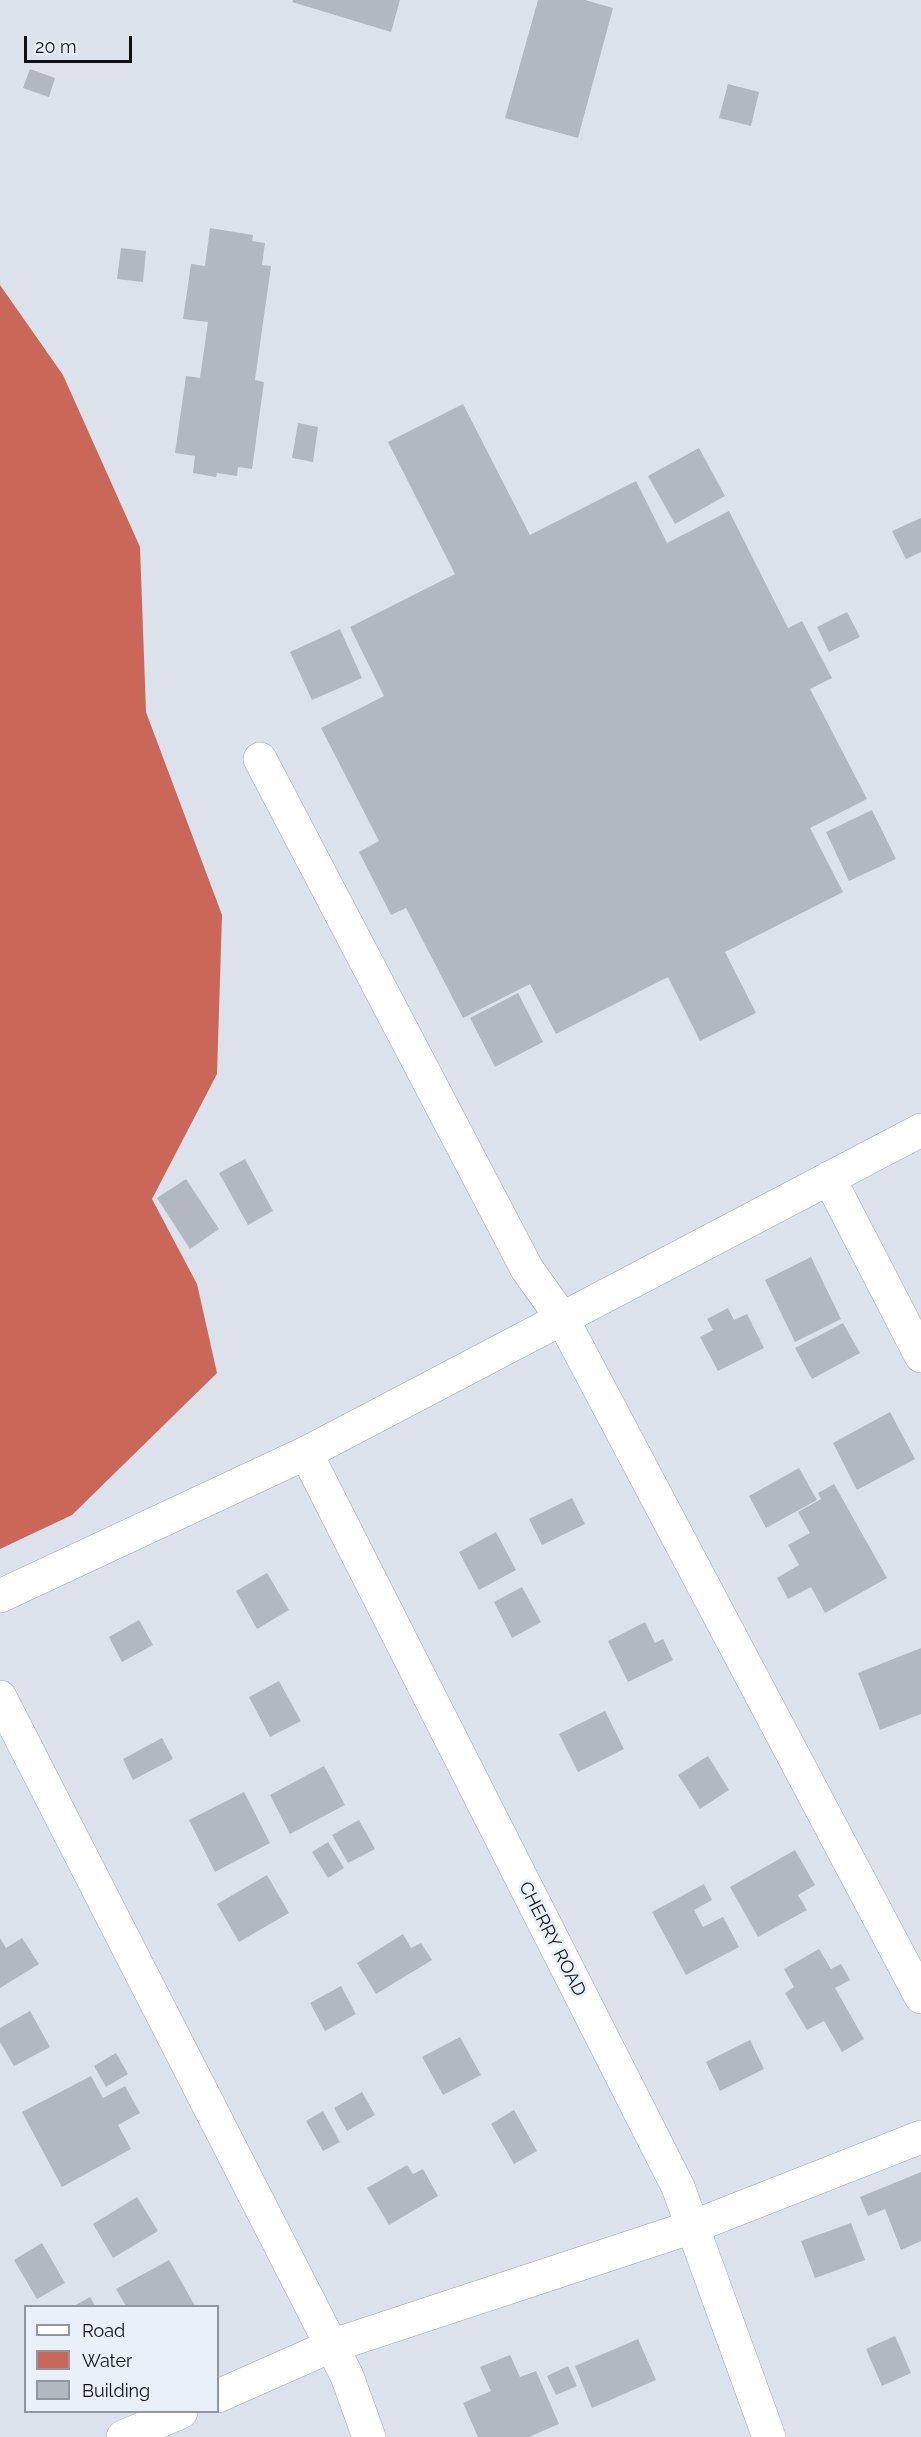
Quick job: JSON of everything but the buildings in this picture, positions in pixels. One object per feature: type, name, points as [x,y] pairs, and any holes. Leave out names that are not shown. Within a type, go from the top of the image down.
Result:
[{"type":"street","points":[[260,759],[527,1269],[562,1318],[921,1997]]},
{"type":"street","points":[[0,1596],[306,1453],[921,1130]]},
{"type":"street","points":[[829,1178],[921,1356]]},
{"type":"street","name":"CHERRY ROAD","points":[[306,1453],[678,2187],[769,2437]]},
{"type":"street","points":[[0,1696],[332,2346],[369,2437]]},
{"type":"street","points":[[219,2396],[332,2346],[692,2227],[921,2137]]},
{"type":"street","points":[[123,2437],[179,2413]]},
{"type":"water","points":[[0,285],[63,375],[140,547],[146,712],[222,915],[217,1074],[152,1199],[197,1284],[217,1373],[72,1515],[0,1549]]}]
